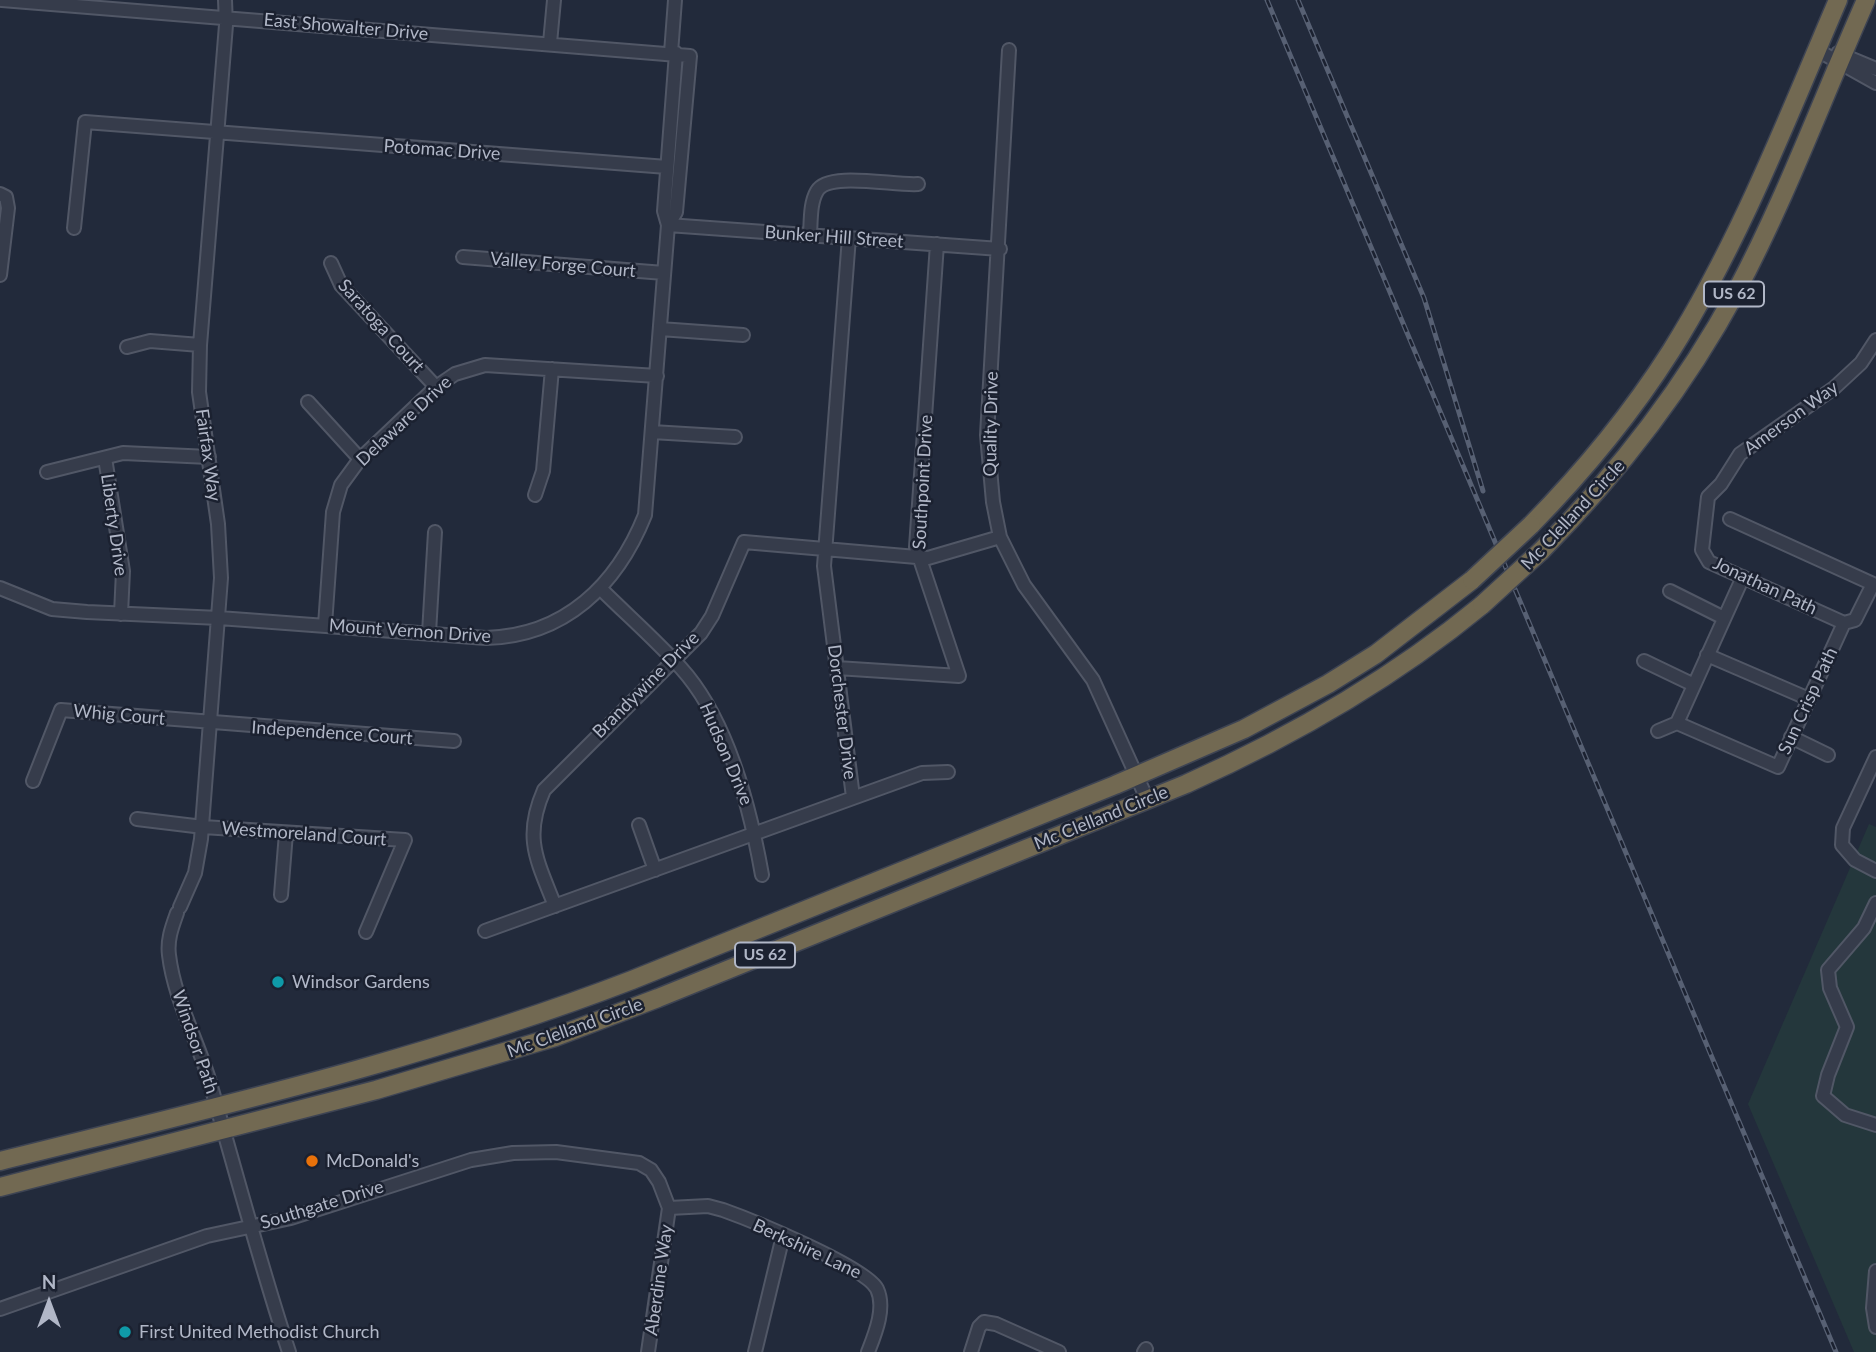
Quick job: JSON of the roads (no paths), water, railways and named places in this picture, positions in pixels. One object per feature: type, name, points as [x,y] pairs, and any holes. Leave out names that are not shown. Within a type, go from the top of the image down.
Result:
[{"type":"highway","name":"Mc Clelland Circle","points":[[0,1161],[424,1050],[552,1010],[1138,775],[1244,729],[1328,684],[1386,647],[1472,580],[1531,525],[1624,419],[1687,326],[1734,240],[1838,0]]},
{"type":"highway","name":"Mc Clelland Circle","points":[[0,1187],[444,1072],[555,1037],[648,1002],[1147,799],[1226,766],[1325,716],[1402,666],[1482,605],[1542,551],[1642,438],[1709,340],[1759,245],[1866,0]]},
{"type":"street","name":"East Showalter Drive","points":[[2,0],[690,56]]},
{"type":"street","name":"Fairfax Way","points":[[169,953],[169,937],[195,873],[202,827],[219,618],[218,524],[199,392],[200,345],[218,132],[225,0]]},
{"type":"street","points":[[551,43],[554,0]]},
{"type":"street","name":"Mount Vernon Drive","points":[[0,588],[52,609],[507,637],[539,630],[579,608],[601,589],[628,553],[645,515],[668,225],[664,211],[676,0]]},
{"type":"street","name":"Quality Drive","points":[[1009,50],[987,462],[1000,537],[1036,605],[1093,681],[1147,799]]},
{"type":"street","points":[[1817,50],[1876,69]]},
{"type":"street","name":"Mount Vernon Drive","points":[[668,225],[676,212],[690,56]]},
{"type":"street","points":[[1841,59],[1876,83]]},
{"type":"street","name":"Potomac Drive","points":[[74,228],[85,122],[667,167]]},
{"type":"street","points":[[810,234],[812,203],[818,189],[826,183],[844,180],[918,184]]},
{"type":"street","points":[[0,194],[6,197],[8,208],[0,275]]},
{"type":"street","name":"Bunker Hill Street","points":[[668,225],[1000,249]]},
{"type":"street","name":"Dorchester Drive","points":[[485,930],[853,797],[824,566],[849,237]]},
{"type":"street","name":"Southpoint Drive","points":[[837,668],[959,676],[916,547],[937,244]]},
{"type":"street","name":"Valley Forge Court","points":[[463,257],[664,274]]},
{"type":"street","name":"Saratoga Court","points":[[331,263],[341,285],[436,387]]},
{"type":"street","points":[[660,329],[743,335]]},
{"type":"street","name":"Amerson Way","points":[[1708,496],[1721,484],[1740,454],[1834,388],[1861,363],[1876,340]]},
{"type":"street","points":[[127,347],[150,341],[200,345]]},
{"type":"street","name":"Delaware Drive","points":[[325,625],[333,512],[341,485],[360,459],[436,387],[455,374],[485,365],[657,376]]},
{"type":"street","points":[[535,495],[543,471],[552,369]]},
{"type":"street","points":[[308,402],[360,459]]},
{"type":"street","points":[[652,432],[734,437]]},
{"type":"street","name":"Liberty Drive","points":[[121,614],[123,570],[104,458],[123,453],[209,457]]},
{"type":"street","points":[[47,471],[104,458]]},
{"type":"street","name":"Jonathan Path","points":[[1708,496],[1702,550],[1709,562],[1844,623]]},
{"type":"street","points":[[1730,519],[1874,585]]},
{"type":"street","points":[[429,633],[435,532]]},
{"type":"street","name":"Brandywine Drive","points":[[555,906],[533,840],[533,815],[544,790],[701,632],[712,616],[744,542],[938,557],[1000,537]]},
{"type":"street","points":[[1658,731],[1677,723],[1743,577]]},
{"type":"street","name":"Sun Crisp Path","points":[[1677,723],[1778,767],[1844,623],[1855,620],[1874,585]]},
{"type":"street","name":"Hudson Drive","points":[[601,589],[673,660],[711,710],[752,819],[762,874]]},
{"type":"street","points":[[1670,591],[1724,618]]},
{"type":"street","points":[[1707,655],[1809,699]]},
{"type":"street","points":[[1644,661],[1694,685]]},
{"type":"street","name":"Whig Court","points":[[33,781],[61,710],[210,724]]},
{"type":"street","name":"Independence Court","points":[[210,724],[454,741]]},
{"type":"street","points":[[1791,737],[1828,755]]},
{"type":"street","points":[[1876,757],[1843,828],[1842,845],[1855,860],[1876,871]]},
{"type":"street","points":[[853,797],[922,773],[948,772]]},
{"type":"street","name":"Westmoreland Court","points":[[137,819],[202,827],[405,840],[366,932]]},
{"type":"street","points":[[639,825],[655,870]]},
{"type":"street","points":[[281,895],[286,833]]},
{"type":"street","points":[[1876,903],[1864,928],[1828,970],[1830,988],[1847,1027],[1828,1075],[1823,1096],[1844,1115],[1876,1125]]},
{"type":"street","name":"Windsor Path","points":[[169,953],[176,991],[216,1105],[249,1227],[289,1352]]},
{"type":"street","name":"Southgate Drive","points":[[0,1309],[207,1236],[291,1218],[471,1160],[513,1153],[556,1152],[639,1163],[651,1170],[659,1182],[669,1208]]},
{"type":"street","name":"Berkshire Lane","points":[[669,1208],[715,1208],[854,1268],[874,1284],[880,1307],[868,1352]]},
{"type":"street","name":"Aberdine Way","points":[[648,1352],[669,1208]]},
{"type":"street","points":[[755,1352],[783,1236]]},
{"type":"street","points":[[1876,1270],[1873,1308],[1876,1327]]},
{"type":"street","points":[[971,1352],[979,1327],[985,1322],[996,1324],[1059,1352]]},
{"type":"railway","points":[[1267,0],[1836,1352]]},
{"type":"railway","points":[[1298,0],[1424,298],[1483,491]]},
{"type":"place","name":"Windsor Gardens","points":[[278,982]]},
{"type":"place","name":"McDonald's","points":[[312,1161]]},
{"type":"place","name":"First United Methodist Church","points":[[125,1332]]}]
